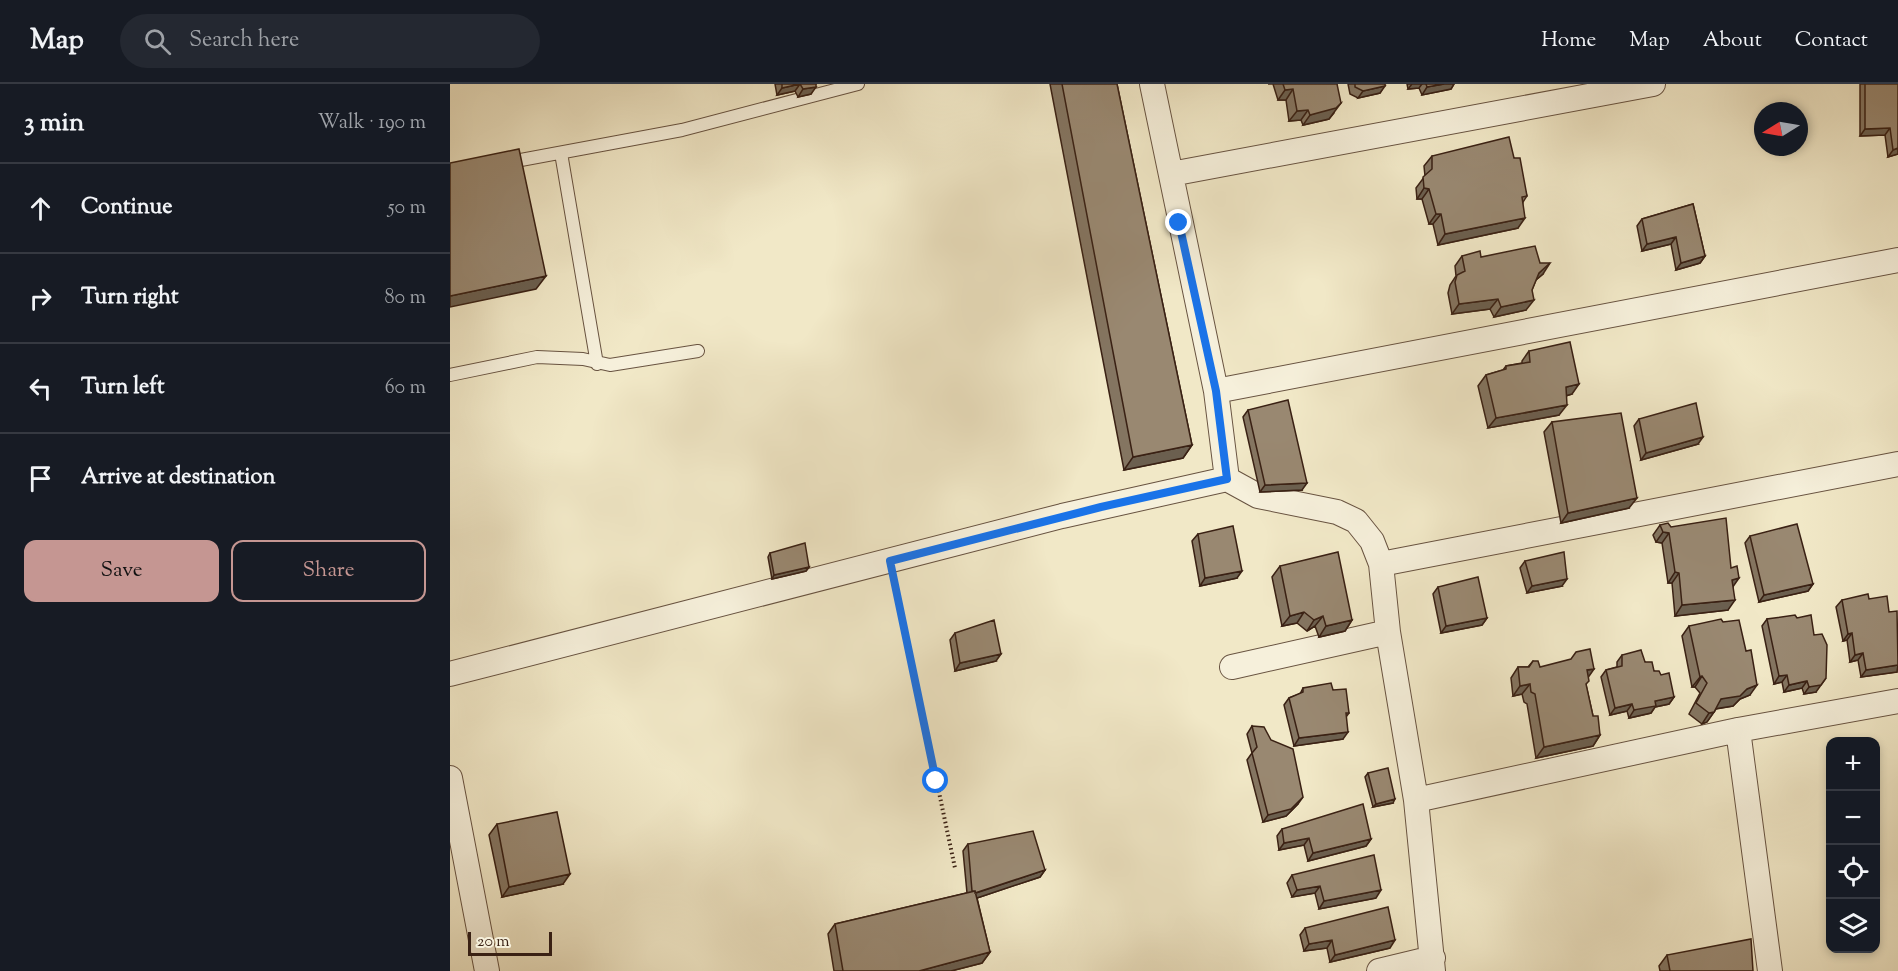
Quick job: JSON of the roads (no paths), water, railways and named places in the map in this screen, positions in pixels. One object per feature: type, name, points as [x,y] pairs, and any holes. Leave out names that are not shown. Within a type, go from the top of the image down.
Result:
[{"type":"street","points":[[1152,84],[1216,391],[1227,479]]},
{"type":"street","points":[[1171,174],[1653,84]]},
{"type":"street","points":[[1216,391],[1898,260]]},
{"type":"street","points":[[1381,564],[1898,464]]},
{"type":"street","points":[[450,674],[1101,507],[1227,479],[1258,496],[1337,512],[1356,521],[1372,541],[1381,564],[1388,632],[1416,800],[1433,964],[1379,971]]},
{"type":"street","points":[[1232,667],[1388,632]]},
{"type":"street","points":[[1416,800],[1738,730],[1898,701]]},
{"type":"street","points":[[1738,730],[1770,971]]},
{"type":"street","points":[[450,778],[487,971]]},
{"type":"lane","points":[[510,162],[682,130],[858,84]]},
{"type":"lane","points":[[561,153],[597,364]]},
{"type":"lane","points":[[450,375],[537,357],[583,359],[597,364],[610,365],[698,351]]}]
